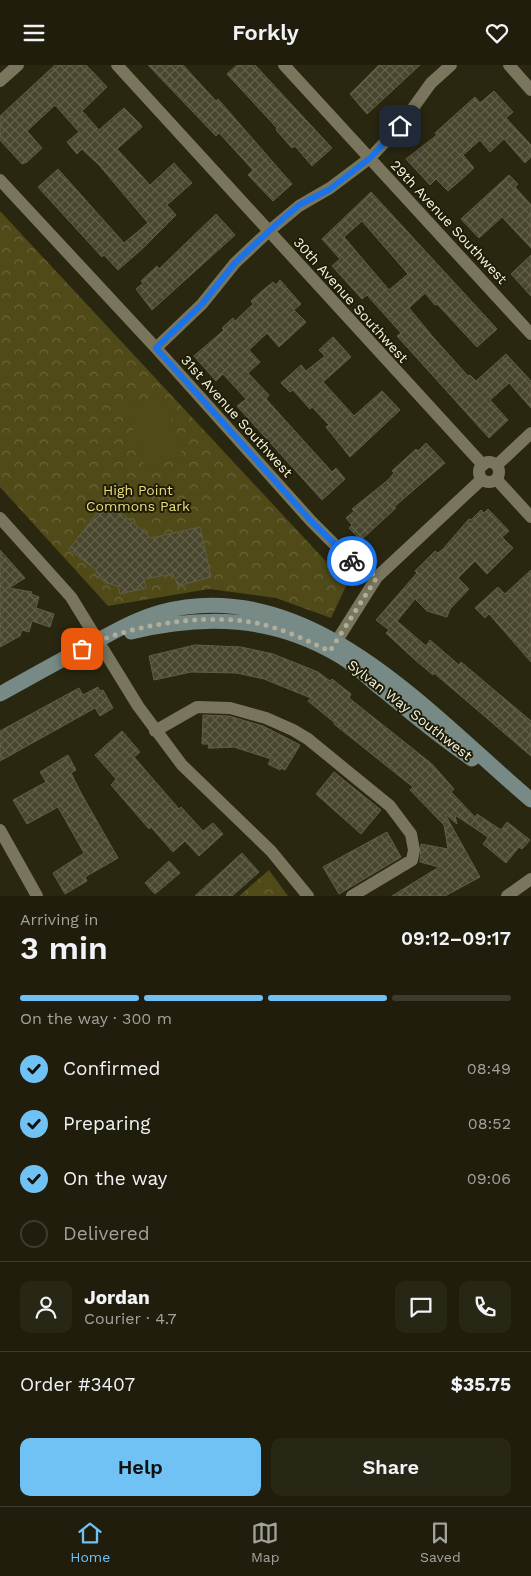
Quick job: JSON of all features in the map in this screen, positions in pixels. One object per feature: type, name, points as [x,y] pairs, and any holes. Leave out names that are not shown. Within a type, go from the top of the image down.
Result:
[{"type":"street","points":[[0,81],[18,65]]},
{"type":"street","name":"30th Avenue Southwest","points":[[117,65],[483,465]]},
{"type":"street","name":"29th Avenue Southwest","points":[[284,65],[531,334]]},
{"type":"street","points":[[156,348],[202,304],[235,263],[269,231],[299,205],[330,189],[370,158],[400,126],[431,83],[451,65]]},
{"type":"street","points":[[509,65],[531,90]]},
{"type":"street","name":"31st Avenue Southwest","points":[[0,180],[156,348],[317,527],[347,557],[377,577]]},
{"type":"street","points":[[497,465],[531,433]]},
{"type":"street","points":[[491,462],[497,465],[500,471],[497,479],[490,483],[482,479],[479,472],[483,465],[491,462]]},
{"type":"street","points":[[334,645],[377,577],[482,479]]},
{"type":"street","points":[[497,479],[531,517]]},
{"type":"street","points":[[0,518],[71,597],[155,731],[182,765],[271,851],[308,896]]},
{"type":"street","name":"Sylvan Way Southwest","points":[[0,694],[99,640],[160,612],[215,604],[270,614],[334,645],[352,650],[441,720],[528,798]]},
{"type":"street","points":[[155,731],[186,711],[196,707],[230,708],[266,718],[308,739],[390,807],[411,834],[414,850],[412,860],[352,896]]},
{"type":"street","points":[[0,830],[37,896]]},
{"type":"street","points":[[508,896],[531,879]]},
{"type":"green space","name":"High Point Commons Park","points":[[0,211],[347,584],[331,618],[276,598],[209,589],[108,606],[0,487]]},
{"type":"green space","points":[[164,394],[183,456],[145,468],[126,406]]},
{"type":"green space","points":[[269,870],[288,896],[239,896]]},
{"type":"building","points":[[55,65],[86,65],[107,87],[82,111],[99,130],[124,108],[140,124],[142,127],[117,149],[150,185],[174,163],[192,183],[167,205],[176,215],[118,270],[104,255],[102,257],[38,187],[58,169],[124,243],[148,223],[99,165],[82,149],[77,154],[67,142],[79,132],[55,105],[27,131],[42,148],[27,162],[22,164],[0,140],[0,116]]},
{"type":"building","points":[[148,65],[183,65],[216,101],[218,99],[292,184],[273,201],[248,175],[253,170],[219,133],[216,136]]},
{"type":"building","points":[[237,65],[255,65],[332,148],[312,166],[295,146],[292,148],[276,130],[277,128],[227,74]]},
{"type":"building","points":[[379,65],[420,65],[367,114],[350,94]]},
{"type":"building","points":[[494,91],[513,112],[506,118],[531,145],[531,157],[525,163],[504,139],[490,152],[480,140],[463,155],[474,168],[463,178],[448,191],[436,179],[430,185],[406,159],[437,135],[435,133],[475,97],[480,103]]},
{"type":"building","points":[[509,175],[518,184],[515,187],[531,205],[531,248],[502,217],[479,238],[461,219]]},
{"type":"building","points":[[371,192],[497,329],[477,347],[425,293],[409,308],[468,376],[470,375],[476,381],[506,354],[531,381],[531,408],[509,383],[490,400],[508,420],[489,438],[397,336],[401,333],[367,295],[362,299],[332,266],[340,259],[322,239]],"holes":[[[362,221],[408,274],[389,290],[344,237]]]},
{"type":"building","points":[[216,214],[235,235],[152,310],[136,289],[143,283],[141,281],[157,266],[159,269]]},
{"type":"building","points":[[531,255],[531,296],[511,274]]},
{"type":"building","points":[[280,280],[301,304],[294,310],[306,322],[279,347],[267,333],[249,350],[260,362],[248,373],[269,395],[266,399],[332,472],[336,468],[345,479],[322,500],[237,406],[246,399],[223,374],[216,381],[194,356],[224,330],[222,328],[233,318],[235,321],[253,304],[251,301],[262,291],[273,282],[276,285]]},
{"type":"building","points":[[333,337],[351,357],[323,382],[354,416],[382,391],[400,410],[350,457],[326,427],[329,425],[312,407],[310,409],[293,390],[290,392],[281,383],[301,365],[306,371],[325,356],[319,350]]},
{"type":"building","points":[[426,443],[445,463],[394,507],[396,508],[361,540],[349,528],[352,525],[346,518],[354,511],[352,509],[388,480],[394,473],[392,471],[416,449],[418,451]]},
{"type":"building","points":[[107,501],[151,538],[200,527],[211,577],[178,586],[173,574],[144,579],[146,588],[120,594],[118,586],[106,583],[95,575],[97,571],[69,549]]},
{"type":"building","points":[[488,509],[509,531],[502,537],[513,548],[487,574],[475,561],[458,578],[469,589],[450,609],[447,617],[427,611],[415,599],[397,621],[426,646],[430,640],[459,665],[461,662],[531,721],[531,756],[434,673],[433,675],[414,659],[386,633],[389,630],[376,620],[417,573],[415,571],[435,551],[438,553],[443,549],[469,519],[471,520],[481,510],[484,513]]},
{"type":"building","points":[[0,550],[25,578],[9,588],[32,592],[31,594],[39,597],[36,608],[54,614],[50,627],[32,621],[29,632],[22,630],[20,636],[0,647]]},
{"type":"building","points":[[531,570],[531,662],[489,614],[485,618],[475,608],[498,587],[505,594]]},
{"type":"building","points":[[195,645],[241,647],[273,654],[318,672],[330,681],[332,679],[351,694],[349,698],[432,764],[454,789],[451,792],[475,817],[477,814],[501,830],[507,822],[530,840],[522,849],[519,847],[506,863],[483,844],[488,837],[455,815],[457,824],[445,814],[480,877],[445,896],[392,896],[439,867],[420,862],[421,844],[448,849],[444,825],[410,790],[413,787],[334,724],[308,701],[311,698],[264,679],[237,673],[191,672],[154,680],[149,656]]},
{"type":"building","points":[[98,687],[100,691],[103,690],[113,708],[100,716],[95,708],[0,761],[0,731],[79,688],[83,695]]},
{"type":"building","points":[[203,715],[229,716],[263,726],[300,745],[285,770],[281,768],[280,770],[268,764],[271,759],[234,747],[208,748],[209,744],[202,744]]},
{"type":"building","points":[[122,731],[140,752],[134,757],[179,809],[181,807],[203,831],[213,823],[223,834],[199,856],[185,841],[173,852],[151,827],[149,829],[111,785],[116,779],[95,755]]},
{"type":"building","points":[[68,755],[76,770],[71,773],[118,858],[85,877],[87,881],[65,894],[53,873],[84,853],[58,807],[27,824],[13,800],[46,782],[40,772]]},
{"type":"building","points":[[334,772],[381,810],[361,834],[316,794]]},
{"type":"building","points":[[387,832],[401,857],[339,894],[323,867]]},
{"type":"building","points":[[242,853],[259,872],[232,896],[195,896]]},
{"type":"building","points":[[169,861],[180,873],[155,894],[145,883]]},
{"type":"way so far","points":[[82,649],[99,640],[149,627],[201,620],[244,621],[269,627],[291,634],[330,651],[377,577],[352,561]]},
{"type":"route","points":[[352,561],[311,521],[156,348],[202,304],[235,263],[269,231],[299,205],[330,189],[370,158],[400,126]]}]
